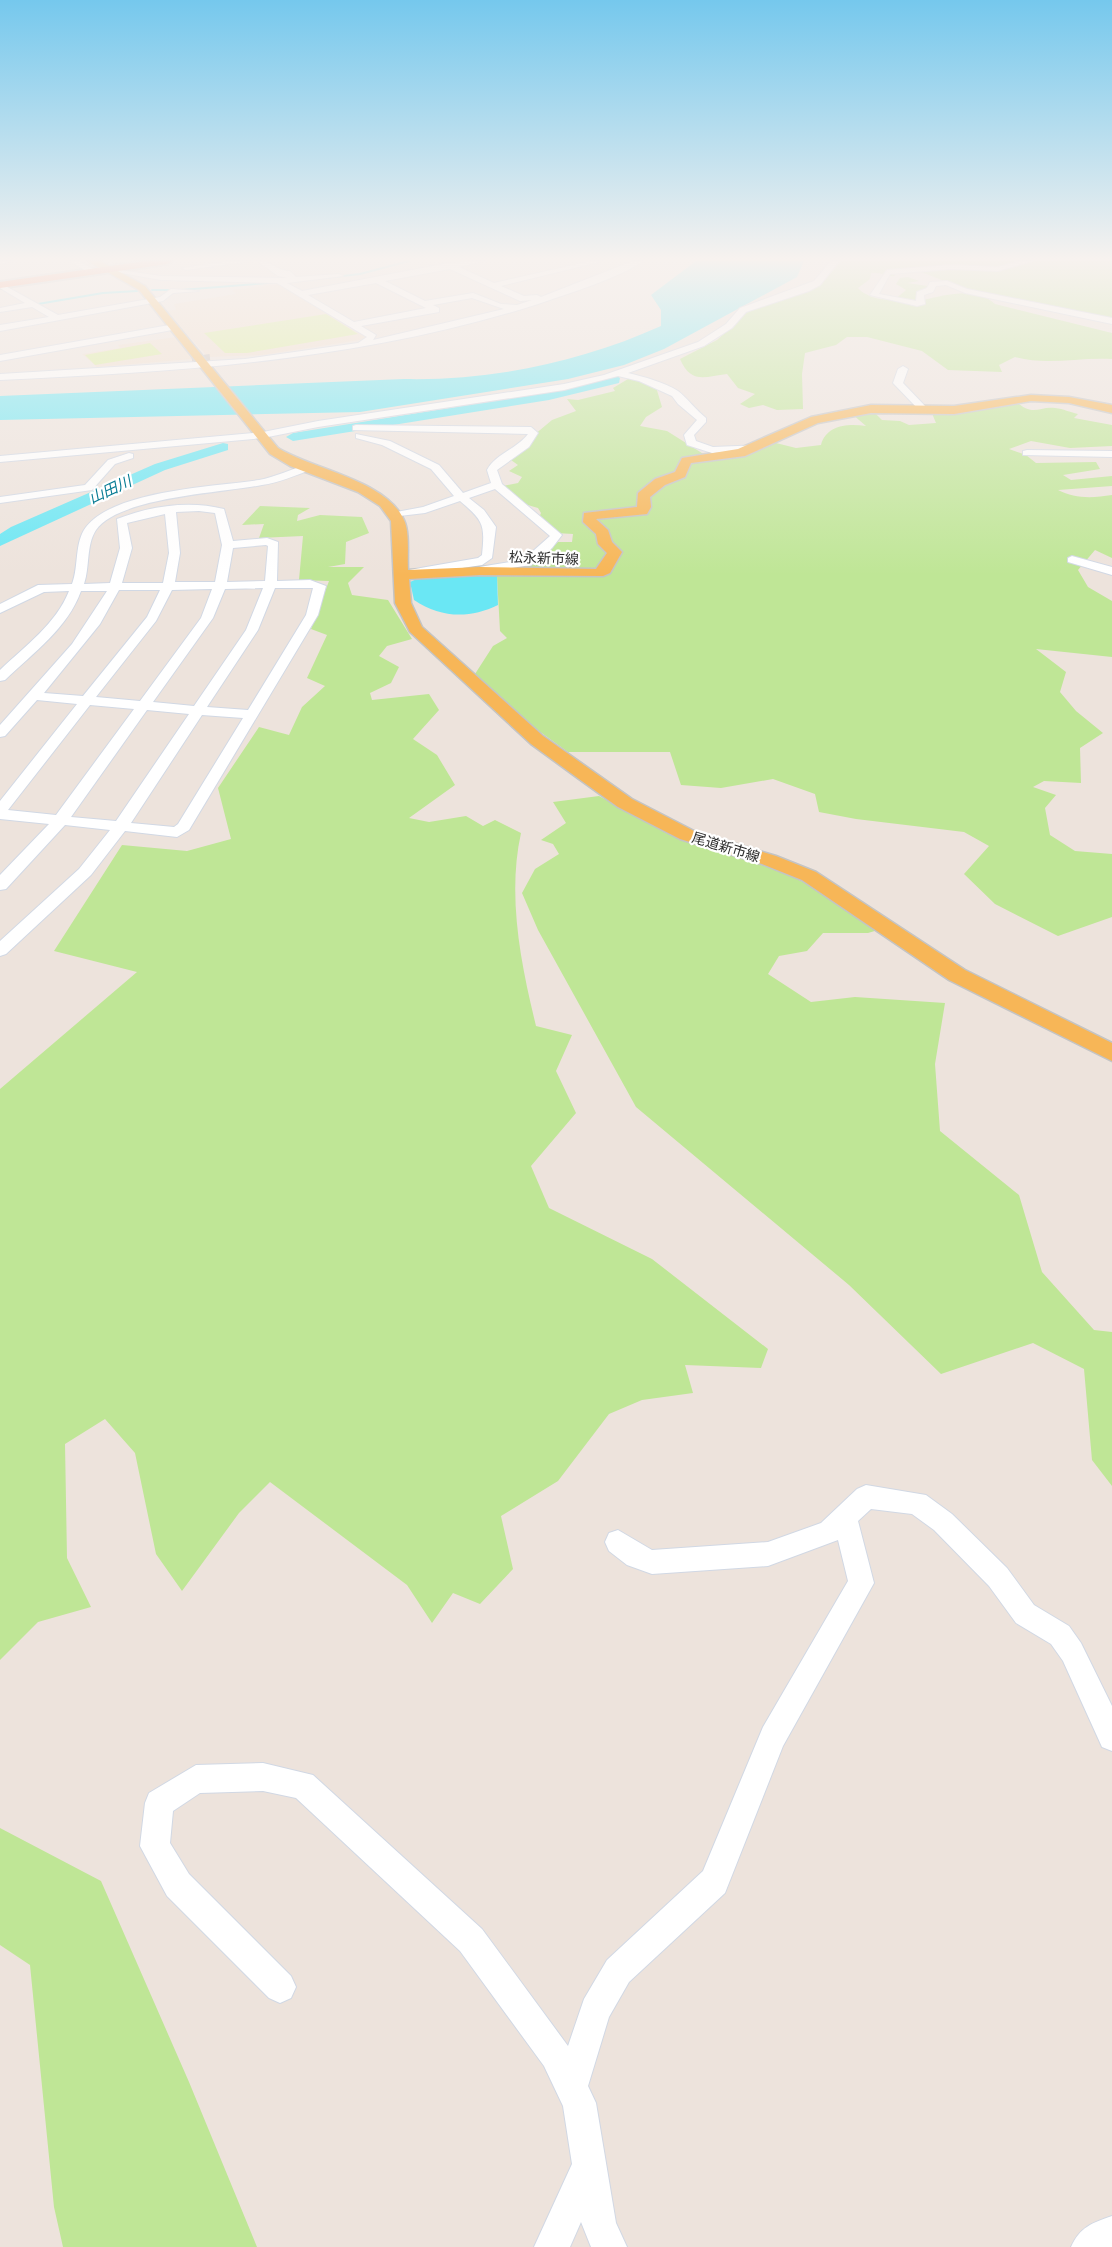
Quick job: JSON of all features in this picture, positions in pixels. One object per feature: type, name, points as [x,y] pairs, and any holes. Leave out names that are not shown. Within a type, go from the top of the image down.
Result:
[{"type":"main road","points":[[209,366],[282,457],[363,489],[385,503],[398,521],[402,575]]},
{"type":"main road","name":"松永新市線","points":[[402,575],[480,571],[598,573],[605,570],[615,552],[605,544],[603,533],[590,522],[589,516],[642,511],[643,496],[660,482],[680,474],[686,461],[741,453],[815,420],[835,415],[882,408],[975,409],[1031,398],[1069,400],[1112,410]]},
{"type":"main road","name":"尾道新市線","points":[[402,575],[403,603],[415,629],[537,740],[625,803],[687,835],[769,860],[809,876],[957,975],[1112,1053]]},
{"type":"street","points":[[0,375],[137,366]]},
{"type":"street","points":[[0,375],[60,375],[172,366]]},
{"type":"street","points":[[0,461],[198,441],[522,395],[617,373],[637,366]]},
{"type":"street","points":[[0,367],[12,371],[60,375]]},
{"type":"street","points":[[903,369],[898,383],[922,409]]},
{"type":"street","points":[[617,373],[642,379],[676,394],[681,402],[703,420],[689,435],[691,443],[712,450],[758,447]]},
{"type":"street","points":[[291,429],[339,426],[347,428],[528,429],[533,433],[525,445],[494,466],[492,470],[497,485],[556,535],[548,546],[527,563],[480,571]]},
{"type":"street","points":[[347,428],[354,435],[386,443],[435,467],[461,497],[480,512],[489,527],[489,556],[472,564],[402,575]]},
{"type":"street","points":[[0,500],[88,488],[94,485],[107,464],[118,458],[198,441]]},
{"type":"street","points":[[0,461],[146,453]]},
{"type":"street","points":[[1027,453],[1112,454]]},
{"type":"street","points":[[0,677],[56,624],[70,605],[83,571],[85,542],[90,530],[102,517],[159,496],[264,482],[307,468]]},
{"type":"street","points":[[394,515],[425,510],[497,485]]},
{"type":"street","points":[[0,609],[42,588],[79,586],[168,585],[220,585],[272,584],[320,586],[312,615],[184,827],[177,832],[60,821],[0,812],[152,618],[166,596],[168,585],[176,554],[170,510]]},
{"type":"street","points":[[0,733],[87,631],[117,586],[126,548],[121,521],[133,515],[170,510],[220,511],[228,545],[220,585],[207,618],[60,821],[0,885]]},
{"type":"street","points":[[0,950],[85,872],[120,827],[252,630],[272,584],[274,544],[267,541],[228,545]]},
{"type":"street","points":[[1072,560],[1112,571]]},
{"type":"street","points":[[32,696],[253,715]]},
{"type":"street","points":[[618,1542],[636,1556],[652,1562],[768,1554],[829,1532],[866,1497],[917,1503],[943,1522],[998,1577],[1025,1614],[1060,1635],[1072,1652],[1112,1737]]},
{"type":"street","points":[[571,2087],[595,2010],[618,1971],[714,1882],[773,1737],[861,1583],[845,1517]]},
{"type":"street","points":[[280,1987],[178,1884],[155,1846],[159,1803],[196,1779],[263,1777],[303,1785],[471,1940],[555,2055],[579,2103],[599,2225],[609,2247]]},
{"type":"street","points":[[552,2247],[589,2165]]},
{"type":"street","points":[[1089,2247],[1098,2238],[1112,2233]]},
{"type":"green space","points":[[803,366],[803,409],[777,410],[763,405],[749,408],[740,404],[755,394],[738,388],[727,374],[699,377],[694,376],[684,367]]},
{"type":"green space","points":[[942,366],[999,366],[1002,372],[948,370]]},
{"type":"green space","points":[[628,379],[637,379],[656,387],[662,407],[646,417],[640,426],[667,431],[705,455],[752,453],[776,443],[796,448],[821,445],[833,429],[845,425],[866,426],[852,414],[872,410],[882,420],[900,421],[909,425],[936,423],[931,411],[1019,404],[1033,410],[1061,409],[1078,414],[1074,418],[1112,425],[1112,446],[1070,448],[1031,441],[1009,449],[1026,455],[1036,463],[1096,462],[1100,469],[1063,475],[1071,480],[1112,476],[1112,486],[1058,490],[1084,497],[1112,495],[1112,558],[1095,550],[1078,570],[1088,587],[1112,601],[1112,657],[1036,649],[1066,672],[1060,692],[1076,711],[1103,733],[1080,748],[1081,783],[1044,781],[1033,787],[1056,795],[1045,808],[1050,835],[1075,851],[1112,854],[1112,917],[1058,936],[995,904],[964,874],[989,846],[964,832],[856,819],[819,812],[815,794],[773,779],[721,788],[681,785],[670,752],[568,752],[532,726],[475,674],[493,646],[507,638],[500,631],[497,576],[538,559],[558,542],[572,542],[573,534],[556,533],[538,520],[541,513],[538,508],[521,503],[503,486],[518,483],[522,477],[509,471],[518,465],[511,460],[510,455],[552,420],[576,411],[567,399],[578,400],[615,391],[613,388]]},
{"type":"green space","points":[[260,506],[310,508],[298,515],[297,521],[320,515],[362,517],[369,533],[346,542],[345,564],[328,567],[364,567],[348,583],[352,595],[388,600],[412,639],[387,646],[379,656],[399,667],[391,683],[370,693],[372,700],[429,694],[439,710],[413,739],[437,755],[455,785],[409,818],[429,822],[466,816],[483,826],[495,820],[521,833],[515,881],[516,905],[525,979],[536,1026],[572,1035],[556,1071],[576,1113],[531,1166],[549,1208],[652,1259],[768,1349],[761,1368],[685,1365],[693,1393],[642,1400],[609,1414],[558,1481],[501,1516],[513,1569],[480,1604],[453,1593],[432,1623],[407,1585],[270,1482],[239,1513],[182,1591],[156,1554],[135,1453],[105,1419],[65,1444],[67,1558],[91,1607],[38,1622],[0,1660],[0,1089],[137,972],[54,951],[122,845],[187,851],[231,839],[218,788],[259,727],[289,735],[302,707],[325,686],[307,678],[327,635],[311,629],[329,581],[299,580],[303,536],[259,538],[264,524],[242,525]]},
{"type":"green space","points":[[599,796],[666,833],[779,871],[832,895],[878,930],[868,933],[823,933],[807,951],[779,956],[768,974],[811,1002],[855,997],[945,1003],[935,1064],[940,1131],[1019,1195],[1042,1272],[1094,1330],[1112,1332],[1112,1486],[1092,1460],[1084,1369],[1033,1343],[941,1374],[849,1285],[636,1107],[538,930],[522,893],[535,869],[559,854],[553,844],[541,840],[566,823],[553,802]]},
{"type":"green space","points":[[0,1828],[101,1881],[189,2082],[257,2247],[63,2247],[54,2207],[30,1965],[0,1945]]},
{"type":"water","points":[[621,366],[568,379],[360,412],[0,420],[0,396],[437,379],[470,377],[535,367]]},
{"type":"water","points":[[483,574],[497,576],[498,605],[487,610],[466,614],[445,613],[414,600],[410,582],[419,578]]},
{"type":"waterway","name":"山田川","points":[[293,437],[549,396],[615,380],[614,378]]},
{"type":"waterway","name":"山田川","points":[[0,541],[17,530],[160,467],[223,447]]}]
